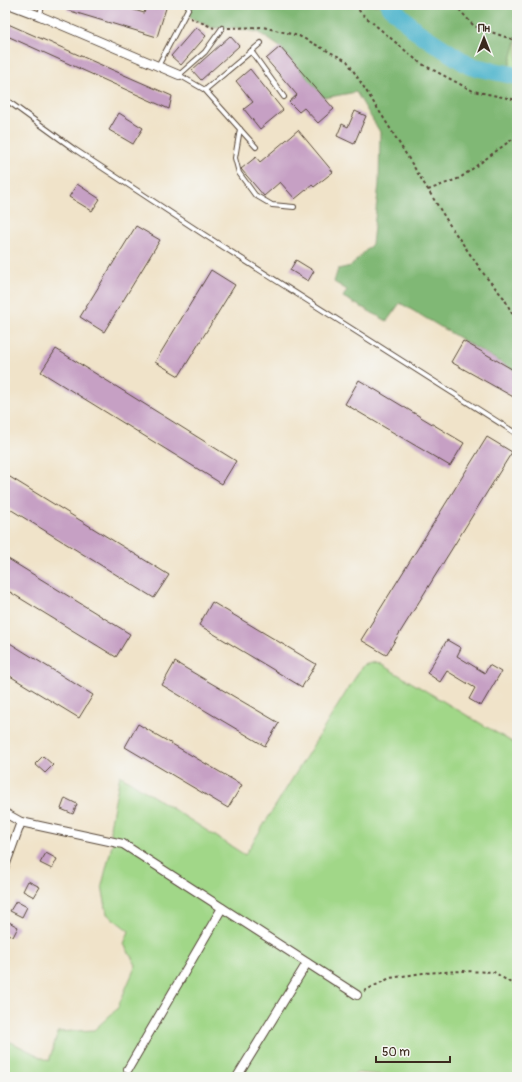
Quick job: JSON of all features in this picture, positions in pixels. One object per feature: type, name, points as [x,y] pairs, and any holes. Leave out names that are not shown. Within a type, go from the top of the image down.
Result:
[{"type":"street","points":[[11,5],[179,75]]},
{"type":"street","points":[[5,813],[21,822],[123,844],[357,995]]},
{"type":"street","points":[[5,866],[21,822]]},
{"type":"street","points":[[128,1069],[222,908]]},
{"type":"street","points":[[237,1077],[307,963]]},
{"type":"lane","points":[[40,16],[42,5]]},
{"type":"lane","points":[[158,66],[188,7]]},
{"type":"lane","points":[[222,28],[204,52],[179,75],[205,90],[256,147]]},
{"type":"lane","points":[[205,90],[261,43]]},
{"type":"lane","points":[[251,51],[284,97]]},
{"type":"lane","points":[[5,99],[74,149],[197,230],[517,434]]},
{"type":"lane","points":[[240,130],[235,158],[239,173],[255,195],[272,205],[294,207]]},
{"type":"path","points":[[355,5],[361,13],[420,63],[472,91],[517,100]]},
{"type":"path","points":[[455,5],[474,26],[517,41]]},
{"type":"path","points":[[188,7],[191,18],[212,28],[263,27],[299,36],[347,61],[455,233],[486,277],[504,298],[517,323]]},
{"type":"path","points":[[428,190],[460,178],[517,136]]},
{"type":"path","points":[[357,995],[390,978],[423,973],[462,971],[494,972],[517,987]]},
{"type":"green space","points":[[190,5],[517,5],[517,40],[507,74],[517,76],[517,372],[400,303],[387,321],[343,297],[347,290],[334,282],[338,269],[351,266],[372,244],[379,184],[380,132],[356,92],[324,98],[280,47],[258,32],[235,28],[212,28],[191,18],[187,9]]},
{"type":"green space","points":[[517,40],[517,76],[507,74]]},
{"type":"green space","points":[[377,662],[517,745],[517,1077],[389,1077],[386,1075],[358,1073],[349,1077],[5,1077],[5,1042],[11,1042],[49,1061],[58,1032],[94,1030],[117,1009],[136,965],[124,944],[129,931],[107,914],[102,885],[113,841],[110,827],[120,775],[245,855],[363,665]]},
{"type":"building","points":[[68,5],[118,5],[144,13],[147,5],[167,5],[157,37],[67,10]]},
{"type":"building","points":[[8,24],[172,96],[169,109],[5,35],[5,30]]},
{"type":"building","points":[[196,27],[206,36],[181,65],[171,56]]},
{"type":"building","points":[[230,36],[239,46],[201,80],[192,70]]},
{"type":"building","points":[[280,47],[334,109],[318,123],[304,108],[299,112],[289,102],[297,95],[266,59]]},
{"type":"building","points":[[250,69],[283,110],[260,129],[244,109],[253,102],[236,81]]},
{"type":"building","points":[[355,111],[366,116],[354,144],[337,136],[342,124],[348,127]]},
{"type":"building","points":[[119,113],[143,128],[133,144],[109,130]]},
{"type":"building","points":[[298,130],[333,172],[314,187],[312,185],[295,199],[280,182],[264,196],[241,169],[256,157],[260,162]]},
{"type":"building","points":[[77,184],[100,199],[92,211],[69,197]]},
{"type":"building","points":[[136,226],[160,240],[104,332],[80,317]]},
{"type":"building","points":[[296,260],[314,271],[308,281],[290,270]]},
{"type":"building","points":[[211,270],[235,285],[179,376],[155,362]]},
{"type":"building","points":[[463,341],[517,372],[517,399],[451,362]]},
{"type":"building","points":[[56,349],[236,461],[222,484],[41,372]]},
{"type":"building","points":[[359,380],[464,443],[450,466],[345,404]]},
{"type":"building","points":[[487,437],[512,452],[386,655],[361,640]]},
{"type":"building","points":[[5,474],[169,575],[154,598],[5,506]]},
{"type":"building","points":[[5,557],[130,634],[116,657],[5,589]]},
{"type":"building","points":[[212,602],[316,664],[302,687],[199,625]]},
{"type":"building","points":[[5,640],[93,695],[79,718],[5,673]]},
{"type":"building","points":[[447,640],[461,648],[457,656],[485,673],[489,665],[501,672],[481,706],[469,699],[475,688],[447,671],[440,682],[427,673]]},
{"type":"building","points":[[175,662],[279,723],[265,746],[162,685]]},
{"type":"building","points":[[138,724],[242,785],[228,808],[125,747]]},
{"type":"building","points":[[43,756],[53,765],[45,773],[35,764]]},
{"type":"building","points":[[65,798],[77,804],[73,814],[61,809]]},
{"type":"building","points":[[46,853],[57,859],[52,869],[40,863]]},
{"type":"building","points":[[28,881],[40,887],[34,897],[23,891]]},
{"type":"building","points":[[16,901],[27,907],[22,917],[10,911]]},
{"type":"building","points":[[7,921],[18,927],[13,937],[5,932],[5,924]]},
{"type":"waterway","points":[[389,5],[416,31],[470,66],[517,76]]}]
